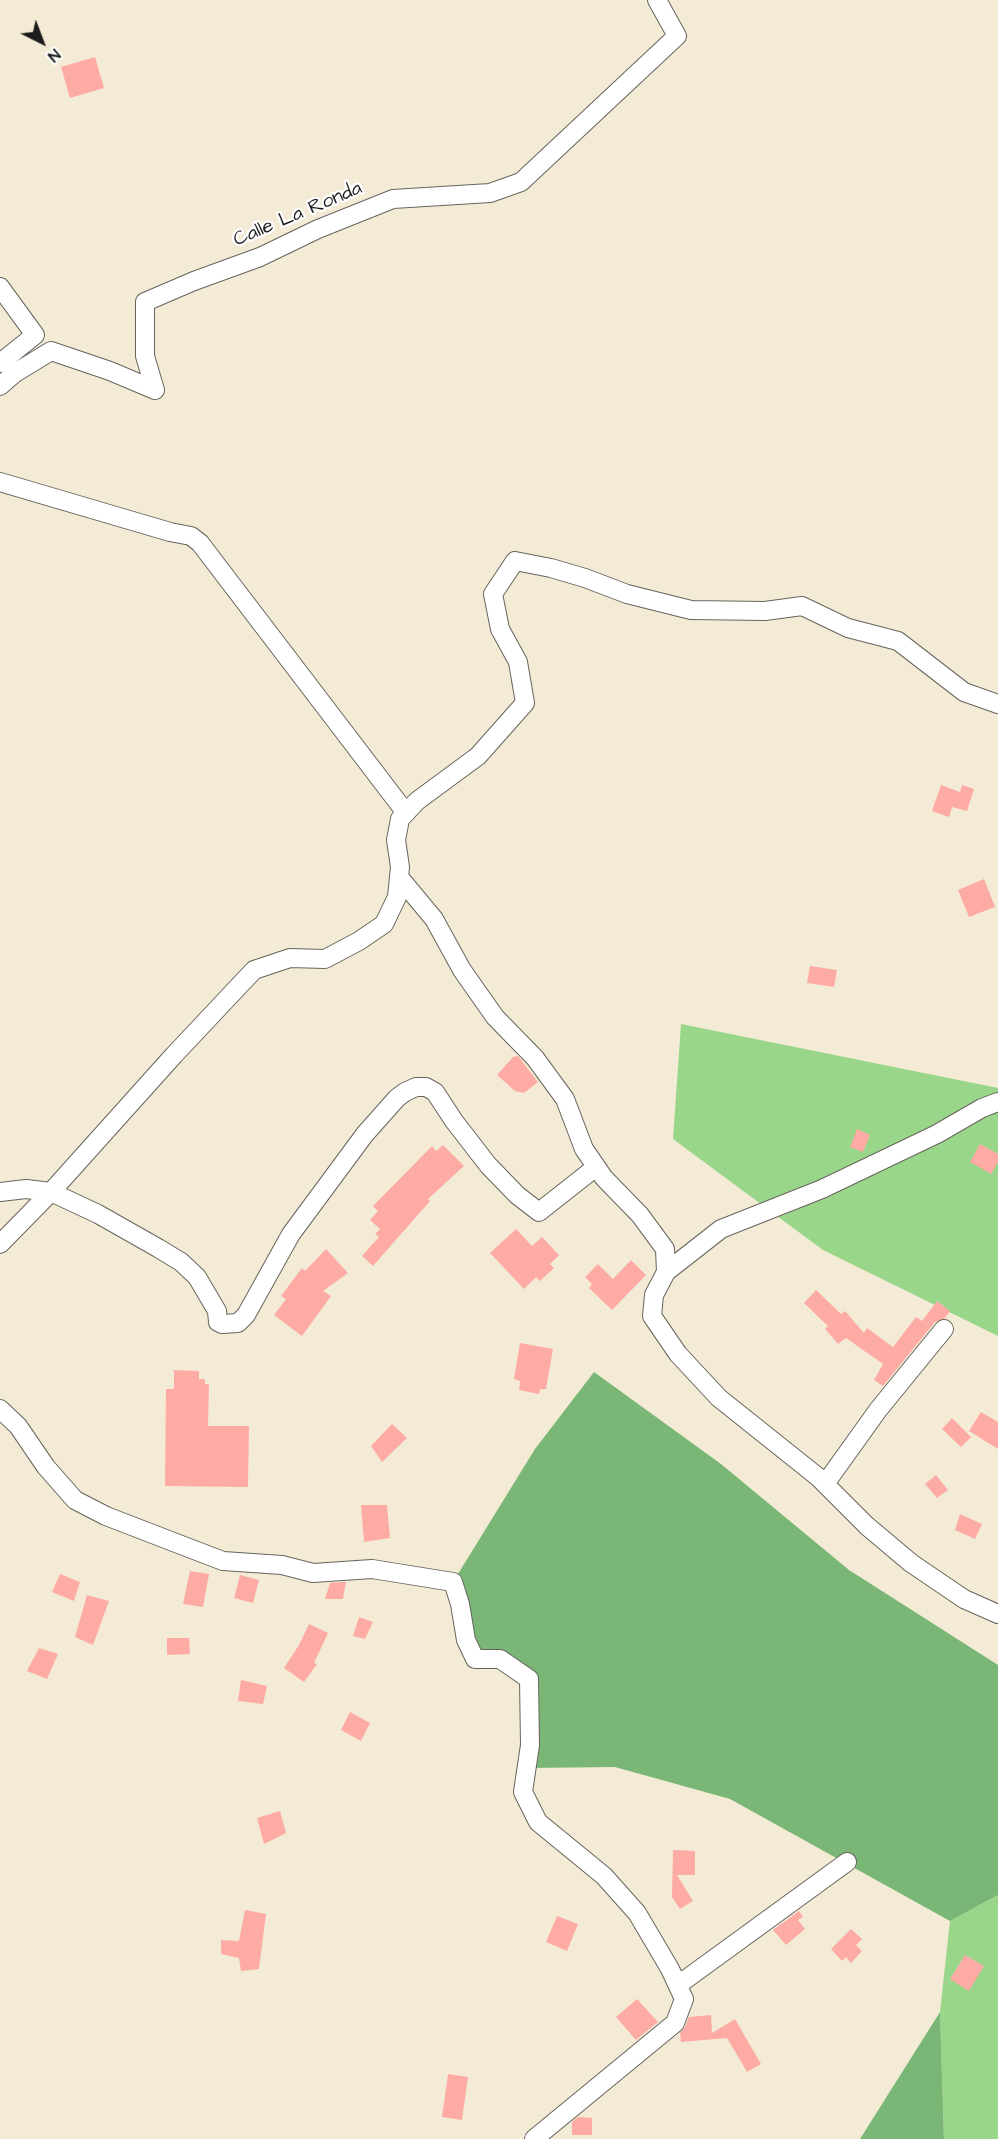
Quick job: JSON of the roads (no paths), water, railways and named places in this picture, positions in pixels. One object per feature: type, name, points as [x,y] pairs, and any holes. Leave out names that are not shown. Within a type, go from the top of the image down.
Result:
[{"type":"street","name":"Calle La Ronda","points":[[0,386],[15,373],[51,351],[110,371],[155,390],[145,356],[145,302],[260,257],[318,229],[393,199],[490,193],[521,182],[678,36],[657,0]]},
{"type":"street","points":[[0,287],[35,335],[0,363]]},
{"type":"street","points":[[0,482],[170,532],[191,536],[200,543],[406,813]]},
{"type":"street","points":[[0,1244],[51,1192],[254,970],[290,958],[325,959],[359,941],[384,924],[397,897],[400,867],[396,840],[400,819],[417,801],[478,756],[525,703],[518,662],[500,629],[494,594],[515,561],[551,568],[627,594],[691,610],[765,611],[802,606],[848,628],[898,641],[964,692],[998,704]]},
{"type":"street","points":[[399,877],[434,919],[462,970],[495,1017],[535,1058],[565,1099],[584,1149],[603,1178],[640,1215],[664,1249],[666,1272]]},
{"type":"street","points":[[0,1192],[26,1189],[51,1192],[98,1214],[181,1262],[197,1277],[217,1311],[218,1322],[222,1324],[238,1323],[246,1315],[291,1234],[365,1134],[397,1098],[416,1087],[426,1087],[435,1092],[488,1165],[517,1195],[540,1212],[596,1167]]},
{"type":"street","points":[[998,1102],[822,1189],[722,1229],[666,1272],[654,1295],[652,1316],[678,1354],[719,1398],[825,1484],[867,1526],[911,1563],[964,1599],[998,1614]]},
{"type":"street","points":[[825,1484],[878,1410],[944,1329]]},
{"type":"street","points":[[0,1409],[18,1426],[46,1467],[75,1500],[106,1516],[223,1561],[282,1565],[313,1573],[372,1569],[453,1582],[460,1604],[466,1640],[475,1659],[500,1659],[530,1678],[530,1745],[524,1792],[538,1822],[604,1875],[637,1913],[670,1969],[684,1999],[675,2023],[534,2139]]},
{"type":"street","points":[[678,1986],[847,1862]]}]
